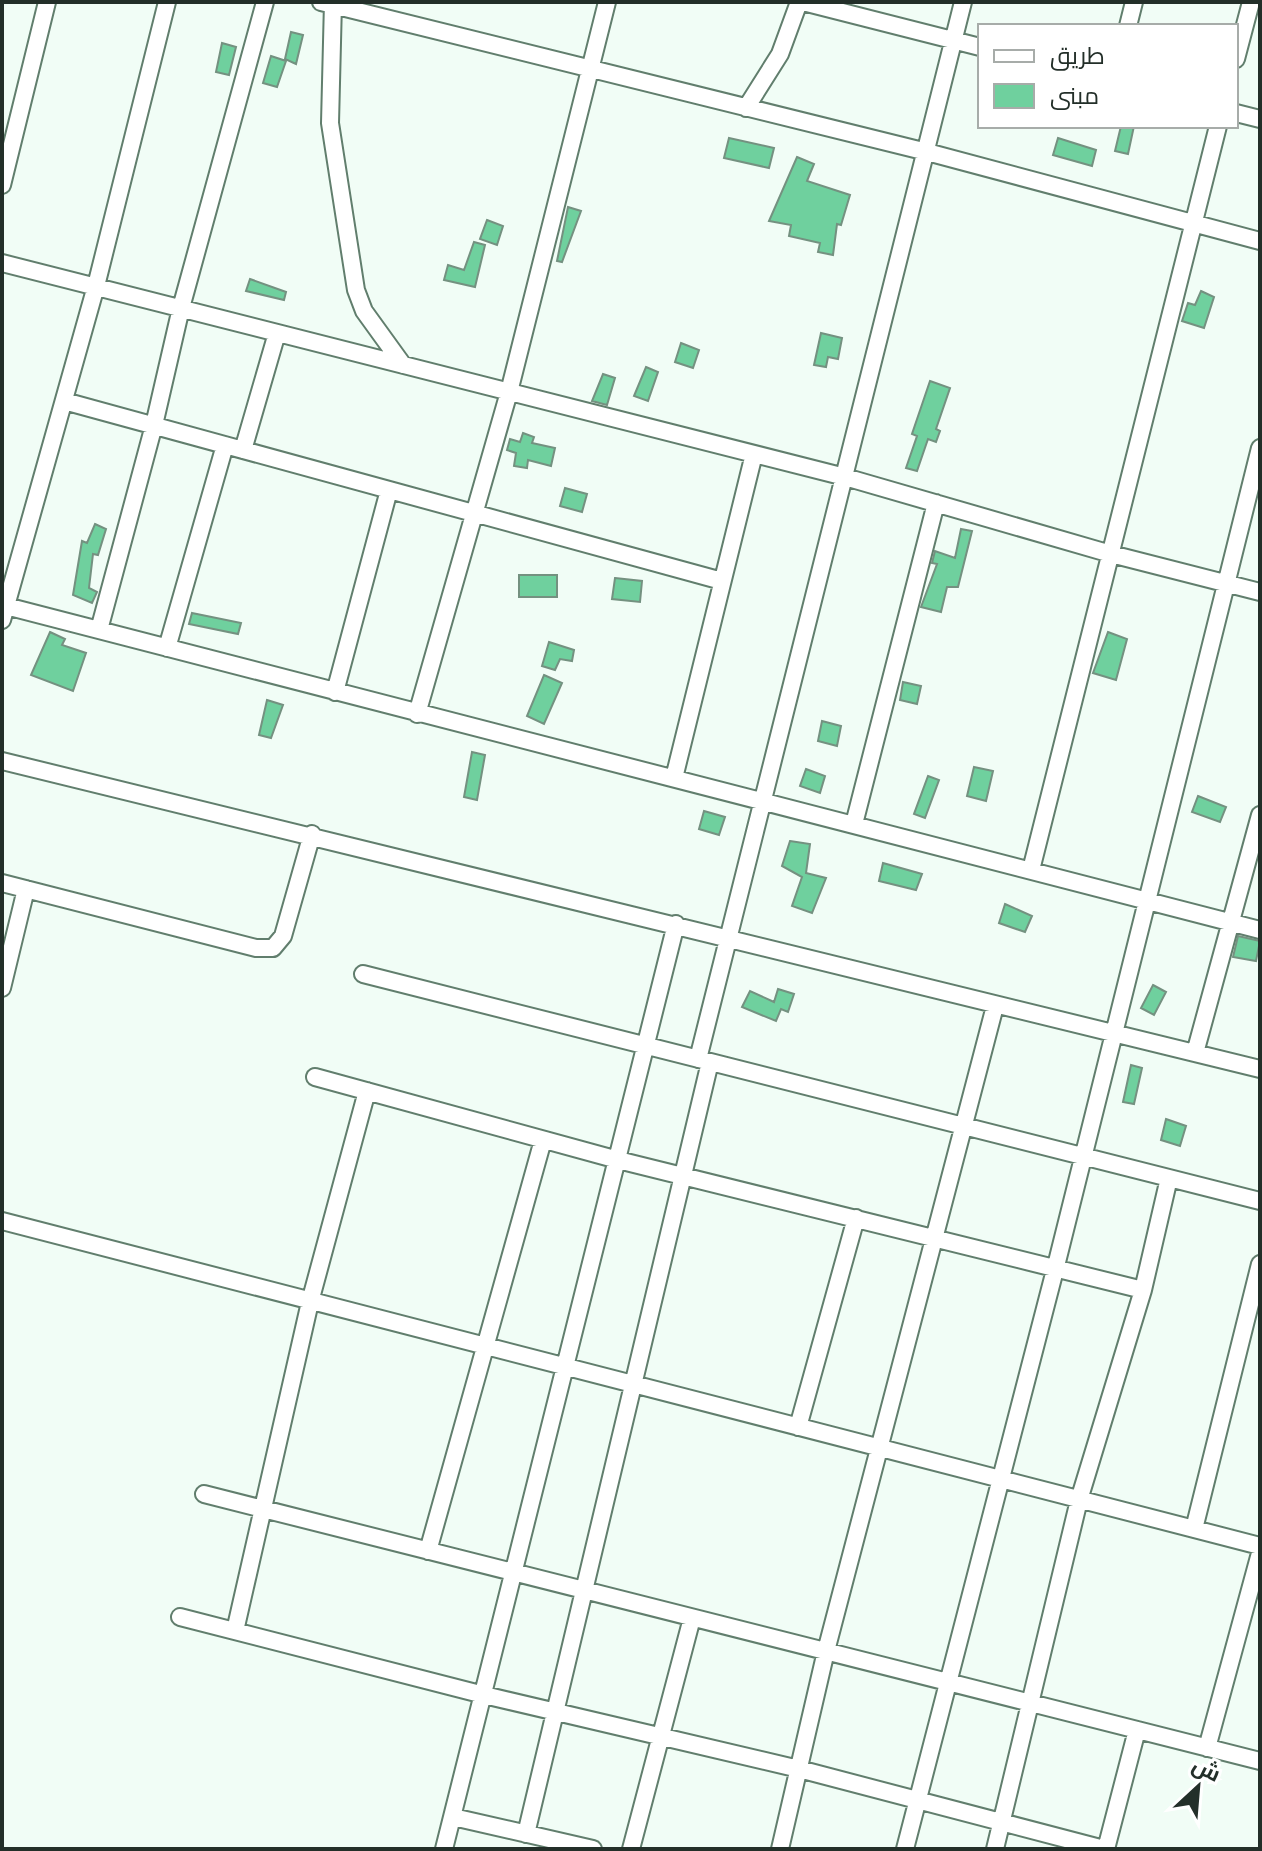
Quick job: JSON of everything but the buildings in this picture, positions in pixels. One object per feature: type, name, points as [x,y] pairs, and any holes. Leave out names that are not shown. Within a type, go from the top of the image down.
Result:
[{"type":"street","points":[[2,185],[47,2]]},
{"type":"street","points":[[167,2],[96,286],[3,610],[99,630],[1260,930]]},
{"type":"street","points":[[99,630],[154,425],[181,308],[265,2]]},
{"type":"street","points":[[417,714],[509,392],[607,2]]},
{"type":"street","points":[[746,108],[780,54],[801,2],[978,47]]},
{"type":"street","points":[[526,1834],[684,1176],[726,936],[764,800],[963,2]]},
{"type":"street","points":[[1128,24],[1134,2]]},
{"type":"street","points":[[1238,51],[1251,2]]},
{"type":"street","points":[[403,365],[377,332],[356,290],[330,123],[329,3],[927,152],[1260,241]]},
{"type":"street","points":[[1238,114],[1260,119]]},
{"type":"street","points":[[1031,870],[1217,128]]},
{"type":"street","points":[[2,263],[845,477],[1111,554],[1260,592]]},
{"type":"street","points":[[243,450],[277,333]]},
{"type":"street","points":[[64,401],[722,581]]},
{"type":"street","points":[[167,648],[225,445]]},
{"type":"street","points":[[674,778],[754,454]]},
{"type":"street","points":[[905,1849],[1149,902],[1259,459]]},
{"type":"street","points":[[335,692],[389,490]]},
{"type":"street","points":[[854,824],[936,503]]},
{"type":"street","points":[[2,761],[312,834],[995,1006],[1260,1069]]},
{"type":"street","points":[[1195,1053],[1260,815]]},
{"type":"street","points":[[2,883],[256,948],[273,948],[283,936],[312,834]]},
{"type":"street","points":[[2,988],[26,889]]},
{"type":"street","points":[[444,1849],[676,924]]},
{"type":"street","points":[[363,974],[1260,1201]]},
{"type":"street","points":[[780,1849],[826,1651],[995,1006]]},
{"type":"street","points":[[315,1077],[618,1160],[1143,1290]]},
{"type":"street","points":[[235,1631],[310,1302],[367,1091]]},
{"type":"street","points":[[428,1551],[543,1140]]},
{"type":"street","points":[[995,1849],[1079,1500],[1143,1290],[1169,1178]]},
{"type":"street","points":[[798,1427],[856,1218]]},
{"type":"street","points":[[2,1221],[1260,1546]]},
{"type":"street","points":[[1194,1529],[1260,1264]]},
{"type":"street","points":[[204,1494],[1260,1761]]},
{"type":"street","points":[[1207,1748],[1260,1553]]},
{"type":"street","points":[[180,1617],[484,1695],[799,1769],[1002,1823],[1043,1842],[1105,1849],[1137,1730]]},
{"type":"street","points":[[631,1849],[692,1618]]},
{"type":"street","points":[[453,1817],[593,1849]]}]
